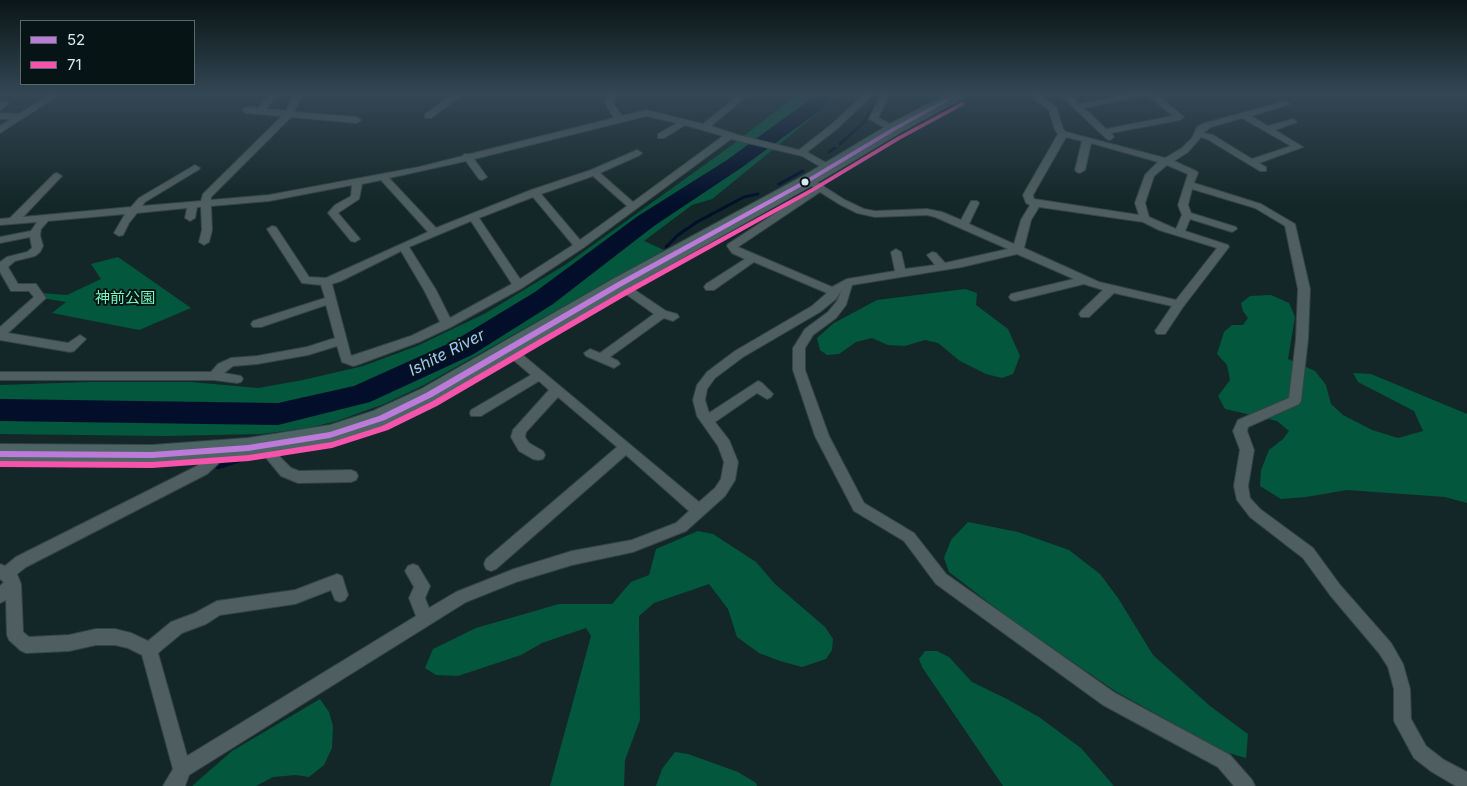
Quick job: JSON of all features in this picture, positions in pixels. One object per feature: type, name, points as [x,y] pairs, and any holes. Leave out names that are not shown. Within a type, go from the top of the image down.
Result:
[{"type":"highway","points":[[0,454],[152,455],[272,445],[330,434],[382,418],[429,394],[620,284],[814,184],[829,168],[890,132]]},
{"type":"street","points":[[204,242],[207,234],[206,196],[271,132]]},
{"type":"street","points":[[0,222],[269,198],[383,177],[567,132]]},
{"type":"street","points":[[661,136],[668,132]]},
{"type":"street","points":[[720,132],[800,153],[829,168]]},
{"type":"street","points":[[800,153],[828,132]]},
{"type":"street","points":[[1061,132],[1063,134],[1166,161],[1187,168],[1193,173],[1183,204],[1187,215],[1179,233]]},
{"type":"street","points":[[1105,132],[1122,148]]},
{"type":"street","points":[[1251,162],[1298,147],[1271,132]]},
{"type":"street","points":[[1063,134],[1028,195],[1029,201],[1036,204],[1145,219],[1163,228],[1224,247],[1179,304],[1161,331]]},
{"type":"street","points":[[1145,219],[1140,203],[1150,175],[1158,166],[1185,150],[1196,139],[1198,134],[1210,137],[1262,169]]},
{"type":"street","points":[[326,282],[346,359],[352,362],[415,339],[447,324],[518,284],[579,246],[632,206],[733,136]]},
{"type":"street","points":[[1080,170],[1087,140]]},
{"type":"street","points":[[272,228],[306,280],[326,282],[337,279],[403,246],[534,192],[594,172],[637,153]]},
{"type":"street","points":[[468,156],[482,177]]},
{"type":"street","points":[[120,233],[133,210],[142,200],[195,168]]},
{"type":"street","points":[[594,172],[632,206]]},
{"type":"street","points":[[13,221],[57,176]]},
{"type":"street","points":[[383,177],[435,233]]},
{"type":"street","points":[[355,239],[333,214],[338,207],[356,197],[356,182]]},
{"type":"street","points":[[833,291],[753,258],[732,246],[814,184],[860,212],[875,214],[927,212],[938,214],[1085,280],[1179,304]]},
{"type":"street","points":[[1189,184],[1258,206],[1290,224],[1304,289],[1302,339],[1295,401],[1243,424],[1240,431],[1247,450],[1240,486],[1244,500],[1255,513],[1308,553],[1335,590],[1385,648],[1395,664],[1402,688],[1403,721],[1420,752],[1438,766],[1467,782]]},
{"type":"street","points":[[534,192],[579,246]]},
{"type":"street","points":[[1069,208],[1073,197]]},
{"type":"street","points":[[190,218],[193,204]]},
{"type":"street","points":[[963,226],[974,204]]},
{"type":"street","points":[[1018,250],[1026,220],[1036,204]]},
{"type":"street","points":[[1187,215],[1232,229]]},
{"type":"street","points":[[0,240],[35,233],[46,217]]},
{"type":"street","points":[[474,218],[518,284]]},
{"type":"street","points":[[0,335],[40,298],[32,287],[15,288],[2,266],[11,259],[32,254],[36,250],[38,246],[35,233]]},
{"type":"street","points":[[403,246],[430,290],[447,324]]},
{"type":"street","points":[[182,769],[461,597],[514,576],[572,558],[633,546],[681,528],[724,486],[728,480],[731,462],[724,444],[703,416],[699,400],[701,388],[711,375],[739,354],[816,309],[832,296],[833,291],[847,283],[882,275],[943,267],[1018,250]]},
{"type":"street","points":[[896,252],[901,273]]},
{"type":"street","points":[[932,255],[943,267]]},
{"type":"street","points":[[710,287],[753,258]]},
{"type":"street","points":[[1015,297],[1085,280]]},
{"type":"street","points":[[847,283],[842,302],[832,315],[809,332],[799,348],[799,370],[822,436],[859,506],[909,537],[941,579],[996,620],[1109,700],[1224,761],[1246,786]]},
{"type":"street","points":[[602,358],[668,315],[620,284]]},
{"type":"street","points":[[1085,314],[1111,288]]},
{"type":"street","points":[[257,324],[330,300]]},
{"type":"street","points":[[0,335],[70,348],[80,339]]},
{"type":"street","points":[[214,376],[222,367],[231,362],[257,360],[308,351],[341,340]]},
{"type":"street","points":[[508,349],[626,447],[699,511]]},
{"type":"street","points":[[590,353],[614,364]]},
{"type":"street","points":[[476,413],[540,375]]},
{"type":"street","points":[[0,376],[214,376],[238,379]]},
{"type":"street","points":[[707,421],[758,386],[767,394]]},
{"type":"street","points":[[538,455],[524,447],[518,437],[520,430],[558,390]]},
{"type":"street","points":[[272,445],[274,458],[286,472],[298,477],[351,476]]},
{"type":"street","points":[[491,564],[626,447]]},
{"type":"street","points":[[0,596],[6,576],[21,562],[202,470],[213,460],[217,450]]},
{"type":"street","points":[[413,571],[422,586],[417,598],[425,619]]},
{"type":"street","points":[[6,576],[15,636],[26,645],[70,643],[96,637],[114,637],[150,650]]},
{"type":"street","points":[[150,650],[177,627],[200,619],[217,608],[294,597],[337,581],[340,596]]},
{"type":"street","points":[[150,650],[182,769],[179,779],[172,786]]},
{"type":"green space","points":[[749,132],[795,132],[712,199],[692,205],[644,241],[664,250],[424,385],[384,404],[337,421],[308,428],[262,434],[164,436],[0,434],[0,385],[89,382],[191,382],[258,388],[363,366],[417,346],[486,313],[565,265]]},
{"type":"green space","name":"神前公園","points":[[118,257],[191,308],[139,330],[52,313],[66,302],[42,298],[41,293],[67,295],[101,279],[91,264]]},
{"type":"green space","points":[[965,289],[977,293],[976,305],[1008,329],[1020,356],[1013,374],[1002,378],[986,374],[960,361],[938,343],[925,340],[905,346],[888,345],[872,338],[856,342],[839,354],[827,355],[820,350],[817,338],[834,323],[877,300]]},
{"type":"green space","points":[[1271,295],[1289,303],[1295,317],[1288,359],[1315,371],[1326,385],[1331,404],[1343,415],[1372,430],[1398,438],[1423,431],[1414,411],[1358,382],[1353,373],[1371,374],[1467,414],[1467,503],[1445,497],[1347,490],[1281,499],[1260,486],[1261,470],[1269,450],[1283,439],[1289,431],[1277,421],[1225,409],[1218,396],[1230,380],[1227,365],[1217,354],[1224,332],[1232,325],[1243,325],[1248,318],[1243,311],[1241,303],[1250,296]]},
{"type":"green space","points":[[968,522],[1018,532],[1069,550],[1100,574],[1118,598],[1153,655],[1210,706],[1248,734],[1246,758],[1225,752],[1115,691],[1006,616],[949,572],[944,558],[951,540]]},
{"type":"green space","points":[[698,531],[713,534],[756,562],[775,584],[825,627],[833,639],[832,650],[826,659],[802,667],[759,653],[737,637],[728,609],[709,584],[654,603],[639,616],[640,720],[625,760],[624,786],[550,786],[591,636],[586,628],[542,643],[521,655],[458,676],[436,675],[425,668],[433,649],[476,628],[559,604],[612,604],[631,582],[649,575],[656,549]]},
{"type":"green space","points":[[925,651],[937,651],[949,657],[972,682],[1039,717],[1081,748],[1114,786],[1003,786],[922,667],[919,659]]},
{"type":"green space","points":[[320,699],[329,712],[333,726],[332,748],[324,765],[309,777],[296,775],[273,777],[256,786],[192,786],[232,751]]},
{"type":"green space","points":[[675,752],[688,754],[738,772],[756,783],[757,786],[656,786],[662,769]]},
{"type":"waterway","name":"Ishite River","points":[[0,410],[278,414],[360,395],[463,348],[544,298],[646,221],[734,164],[779,132]]},
{"type":"waterway","points":[[840,144],[853,132]]},
{"type":"waterway","points":[[829,152],[835,148]]},
{"type":"waterway","points":[[779,184],[803,171]]},
{"type":"waterway","points":[[666,247],[678,235],[697,222],[744,197],[758,194]]},
{"type":"waterway","points":[[286,453],[318,447]]},
{"type":"waterway","points":[[218,467],[245,458]]},
{"type":"transit line","name":"52","points":[[0,454],[152,455],[248,448],[330,435],[382,418],[429,395],[620,284],[809,180],[890,132]]},
{"type":"transit line","name":"71","points":[[0,464],[152,465],[249,458],[332,445],[385,428],[434,404],[625,293],[814,189],[911,132]]}]
